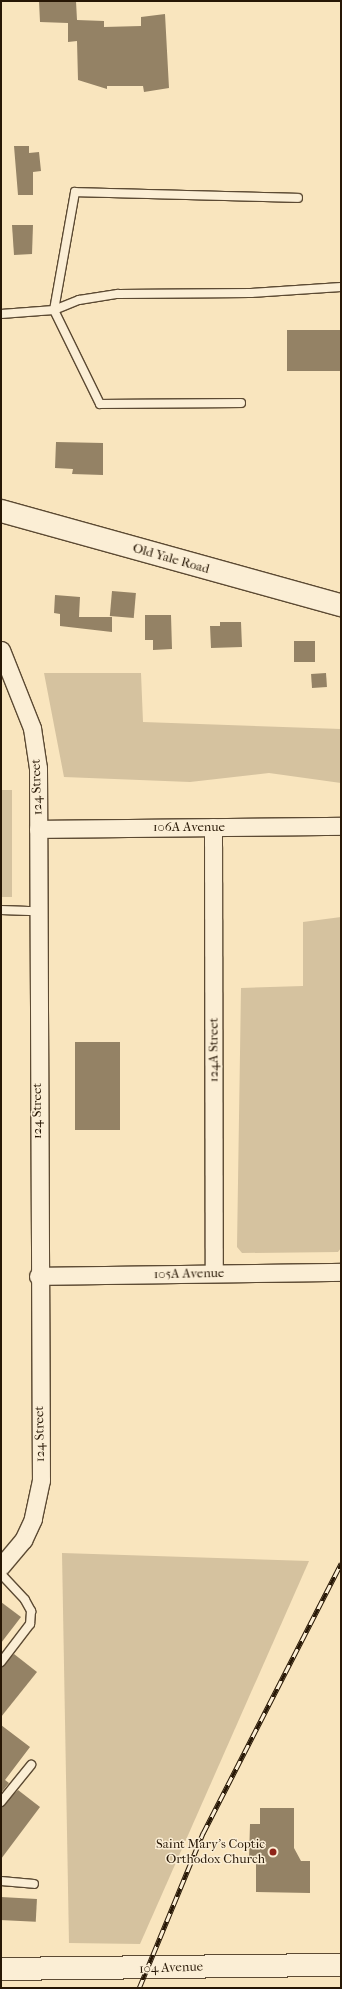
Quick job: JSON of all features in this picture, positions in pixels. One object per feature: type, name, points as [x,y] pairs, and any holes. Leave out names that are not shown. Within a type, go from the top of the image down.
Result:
[{"type":"main road","name":"Old Yale Road","points":[[1,510],[341,605]]},
{"type":"main road","name":"104 Avenue","points":[[1,1969],[341,1965]]},
{"type":"street","name":"124 Street","points":[[1,650],[32,728],[38,768],[36,911],[39,1500],[23,1540],[1,1566]]},
{"type":"street","name":"106A Avenue","points":[[38,829],[341,826]]},
{"type":"street","name":"124A Street","points":[[213,827],[214,1274]]},
{"type":"street","name":"105A Avenue","points":[[38,1276],[341,1272]]},
{"type":"lane","points":[[241,403],[100,404],[54,310],[75,192],[298,198]]},
{"type":"lane","points":[[1,314],[54,310],[79,300],[118,294],[251,293],[341,287]]},
{"type":"lane","points":[[1,910],[36,911]]},
{"type":"lane","points":[[1,1574],[26,1600],[30,1611],[30,1624],[1,1662]]},
{"type":"lane","points":[[1,1802],[31,1765]]},
{"type":"lane","points":[[1,1881],[34,1884]]},
{"type":"shaded area","points":[[44,673],[141,673],[143,722],[341,729],[341,783],[269,773],[190,782],[64,777]]},
{"type":"shaded area","points":[[1,790],[12,790],[12,897],[1,897]]},
{"type":"shaded area","points":[[341,917],[341,1248],[338,1252],[242,1253],[237,1247],[241,988],[303,986],[303,922]]},
{"type":"shaded area","points":[[62,1553],[309,1561],[140,1944],[69,1943]]},
{"type":"building","points":[[39,1],[76,1],[77,20],[104,21],[104,27],[141,26],[141,17],[165,14],[169,88],[144,92],[143,86],[107,86],[107,89],[78,80],[77,41],[68,42],[68,23],[40,22]]},
{"type":"building","points":[[14,146],[29,146],[29,153],[39,152],[41,171],[33,172],[33,195],[18,195]]},
{"type":"building","points":[[12,225],[33,225],[32,254],[14,255]]},
{"type":"building","points":[[287,330],[341,330],[341,371],[287,371]]},
{"type":"building","points":[[56,442],[103,443],[103,475],[72,474],[73,469],[55,468]]},
{"type":"building","points":[[112,591],[136,593],[134,618],[110,616]]},
{"type":"building","points":[[55,595],[80,597],[79,617],[112,617],[112,632],[60,626],[60,614],[54,613]]},
{"type":"building","points":[[145,615],[171,615],[172,649],[153,650],[153,640],[145,640]]},
{"type":"building","points":[[220,622],[241,622],[242,647],[211,648],[210,626],[220,626]]},
{"type":"building","points":[[294,641],[315,641],[315,662],[294,662]]},
{"type":"building","points":[[326,673],[327,687],[312,688],[311,674]]},
{"type":"building","points":[[75,1042],[120,1042],[120,1130],[75,1130]]},
{"type":"building","points":[[1,1602],[21,1617],[1,1643]]},
{"type":"building","points":[[14,1654],[37,1672],[1,1717],[1,1667]]},
{"type":"building","points":[[1,1725],[30,1747],[5,1780],[9,1783],[1,1793]]},
{"type":"building","points":[[18,1790],[40,1807],[1,1859],[1,1807]]},
{"type":"building","name":"Saint Mary's Coptic Orthodox Church","points":[[260,1808],[294,1808],[294,1848],[301,1861],[310,1861],[310,1893],[256,1892],[256,1860],[249,1860],[250,1824],[260,1824]]},
{"type":"building","points":[[1,1897],[37,1899],[36,1922],[1,1920]]},
{"type":"railway","points":[[139,1988],[203,1833],[341,1563]]},
{"type":"place","name":"Saint Mary's Coptic Orthodox Church","points":[[273,1852]]}]
